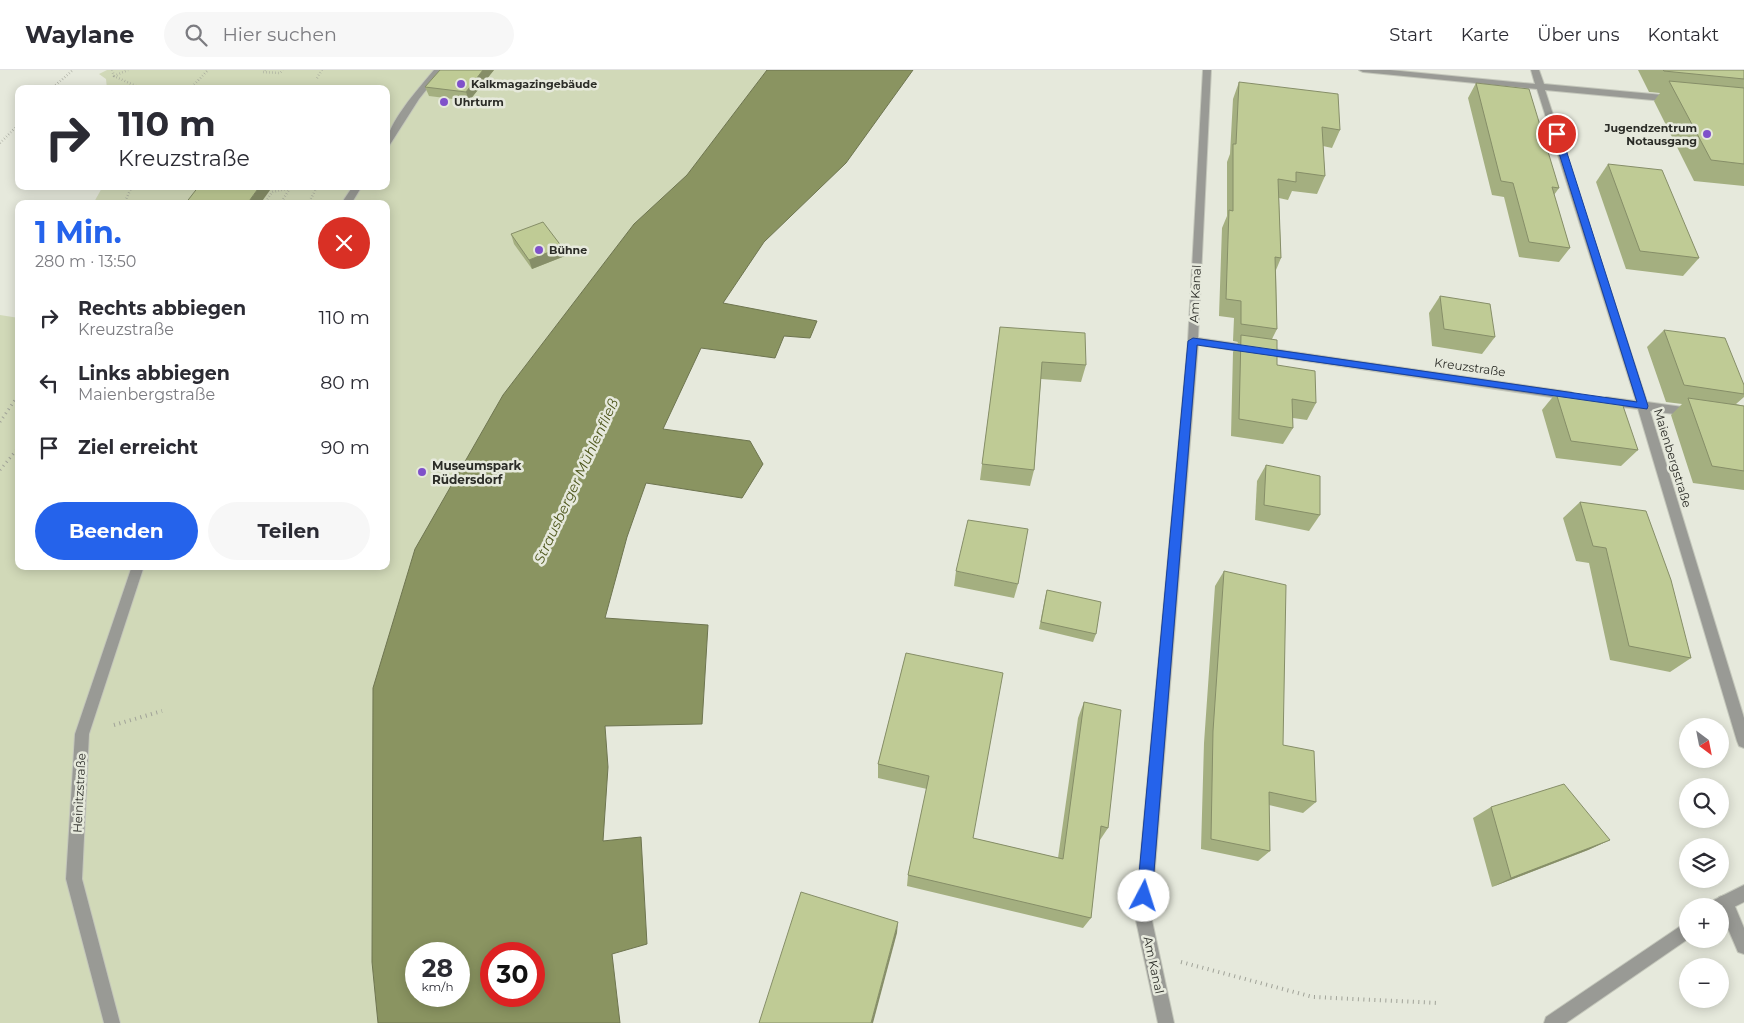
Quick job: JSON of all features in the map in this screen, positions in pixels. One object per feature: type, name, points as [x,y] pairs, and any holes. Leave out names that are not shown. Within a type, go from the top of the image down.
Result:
[{"type":"street","points":[[390,138],[416,98],[438,70]]},
{"type":"street","name":"Am Kanal","points":[[1166,1023],[1143,916],[1193,341],[1206,70]]},
{"type":"street","points":[[1363,70],[1686,100]]},
{"type":"street","name":"Maienbergstraße","points":[[1535,70],[1643,406],[1744,741]]},
{"type":"street","name":"Kreuzstraße","points":[[1193,341],[1698,413]]},
{"type":"street","name":"Heinitzstraße","points":[[112,1023],[74,879],[82,734],[137,570]]},
{"type":"street","points":[[1729,902],[1744,893]]},
{"type":"street","points":[[1729,917],[1744,946]]},
{"type":"street","points":[[1552,1023],[1679,935]]},
{"type":"path","points":[[56,85],[73,70]]},
{"type":"path","points":[[112,70],[114,76],[133,85]]},
{"type":"path","points":[[114,76],[128,70]]},
{"type":"path","points":[[194,85],[208,70]]},
{"type":"path","points":[[265,70],[263,72],[280,73],[283,70]]},
{"type":"path","points":[[317,78],[322,70]]},
{"type":"path","points":[[0,144],[15,128]]},
{"type":"path","points":[[267,200],[272,192],[280,190]]},
{"type":"path","points":[[0,422],[15,400]]},
{"type":"path","points":[[0,470],[15,453]]},
{"type":"path","points":[[82,734],[162,712]]},
{"type":"path","points":[[1180,962],[1313,996],[1438,1003]]},
{"type":"shaded area","name":"Museumspark Rüdersdorf","points":[[107,70],[767,70],[687,175],[634,224],[503,395],[415,549],[373,688],[372,962],[378,1023],[0,1023],[0,315],[15,317],[15,570],[390,570],[390,200],[95,200],[101,190],[390,190],[390,85],[107,85],[106,79],[99,74]]},
{"type":"water","name":"Strausberger Mühlenfließ","points":[[767,70],[913,70],[846,163],[764,242],[723,303],[817,321],[810,338],[784,336],[775,358],[701,348],[663,429],[750,441],[763,464],[742,498],[646,483],[627,537],[605,618],[708,625],[702,724],[605,726],[608,767],[603,841],[641,837],[647,944],[612,954],[620,1023],[378,1023],[372,962],[373,688],[415,549],[503,395],[634,224],[687,175]]},
{"type":"building","points":[[440,70],[483,70],[466,92],[425,87]]},
{"type":"building","points":[[1744,70],[1744,79],[1664,71]]},
{"type":"building","points":[[1669,81],[1744,88],[1744,164],[1711,160]]},
{"type":"building","points":[[1239,82],[1338,94],[1340,130],[1322,127],[1325,176],[1296,172],[1296,182],[1278,179],[1281,258],[1275,257],[1277,329],[1241,324],[1241,301],[1226,299],[1229,210],[1233,211],[1233,144],[1236,144]]},
{"type":"building","points":[[1476,83],[1529,89],[1559,188],[1552,187],[1570,248],[1529,242],[1513,183],[1501,181]]},
{"type":"building","points":[[1608,164],[1662,170],[1699,258],[1640,251]]},
{"type":"building","points":[[196,190],[257,190],[250,200],[188,200]]},
{"type":"building","name":"Bühne","points":[[543,222],[562,247],[529,260],[511,234]]},
{"type":"building","points":[[1440,296],[1490,304],[1495,337],[1444,329]]},
{"type":"building","points":[[1000,327],[1085,333],[1086,365],[1042,362],[1034,470],[982,464]]},
{"type":"building","points":[[1664,330],[1725,338],[1744,385],[1744,394],[1684,385]]},
{"type":"building","points":[[1241,335],[1277,340],[1277,365],[1315,371],[1316,403],[1292,399],[1293,428],[1239,419]]},
{"type":"building","points":[[1556,393],[1621,400],[1638,450],[1571,441]]},
{"type":"building","points":[[1688,398],[1744,406],[1744,471],[1712,466]]},
{"type":"building","points":[[1266,465],[1320,476],[1320,515],[1264,505]]},
{"type":"building","points":[[1580,502],[1646,511],[1671,580],[1691,658],[1629,646],[1606,548],[1593,546]]},
{"type":"building","points":[[968,520],[1028,529],[1018,584],[956,571]]},
{"type":"building","points":[[1224,571],[1286,585],[1283,745],[1314,751],[1316,802],[1269,792],[1270,851],[1211,839],[1213,731]]},
{"type":"building","points":[[1047,590],[1101,602],[1096,634],[1041,622]]},
{"type":"building","points":[[906,653],[1003,673],[973,838],[1063,859],[1084,702],[1121,710],[1108,828],[1101,826],[1091,918],[908,875],[929,776],[878,764]]},
{"type":"building","points":[[1564,784],[1610,840],[1511,878],[1491,807]]},
{"type":"building","points":[[801,892],[898,922],[871,1023],[759,1023]]},
{"type":"place","name":"Kalkmagazingebäude","points":[[461,84]]},
{"type":"place","name":"Uhrturm","points":[[444,102]]},
{"type":"place","name":"Jugendzentrum Notausgang","points":[[1707,134]]},
{"type":"place","name":"Bühne","points":[[539,250]]},
{"type":"place","name":"Museumspark Rüdersdorf","points":[[422,472]]},
{"type":"route","points":[[1144,896],[1193,341],[1643,406],[1557,134]]}]
